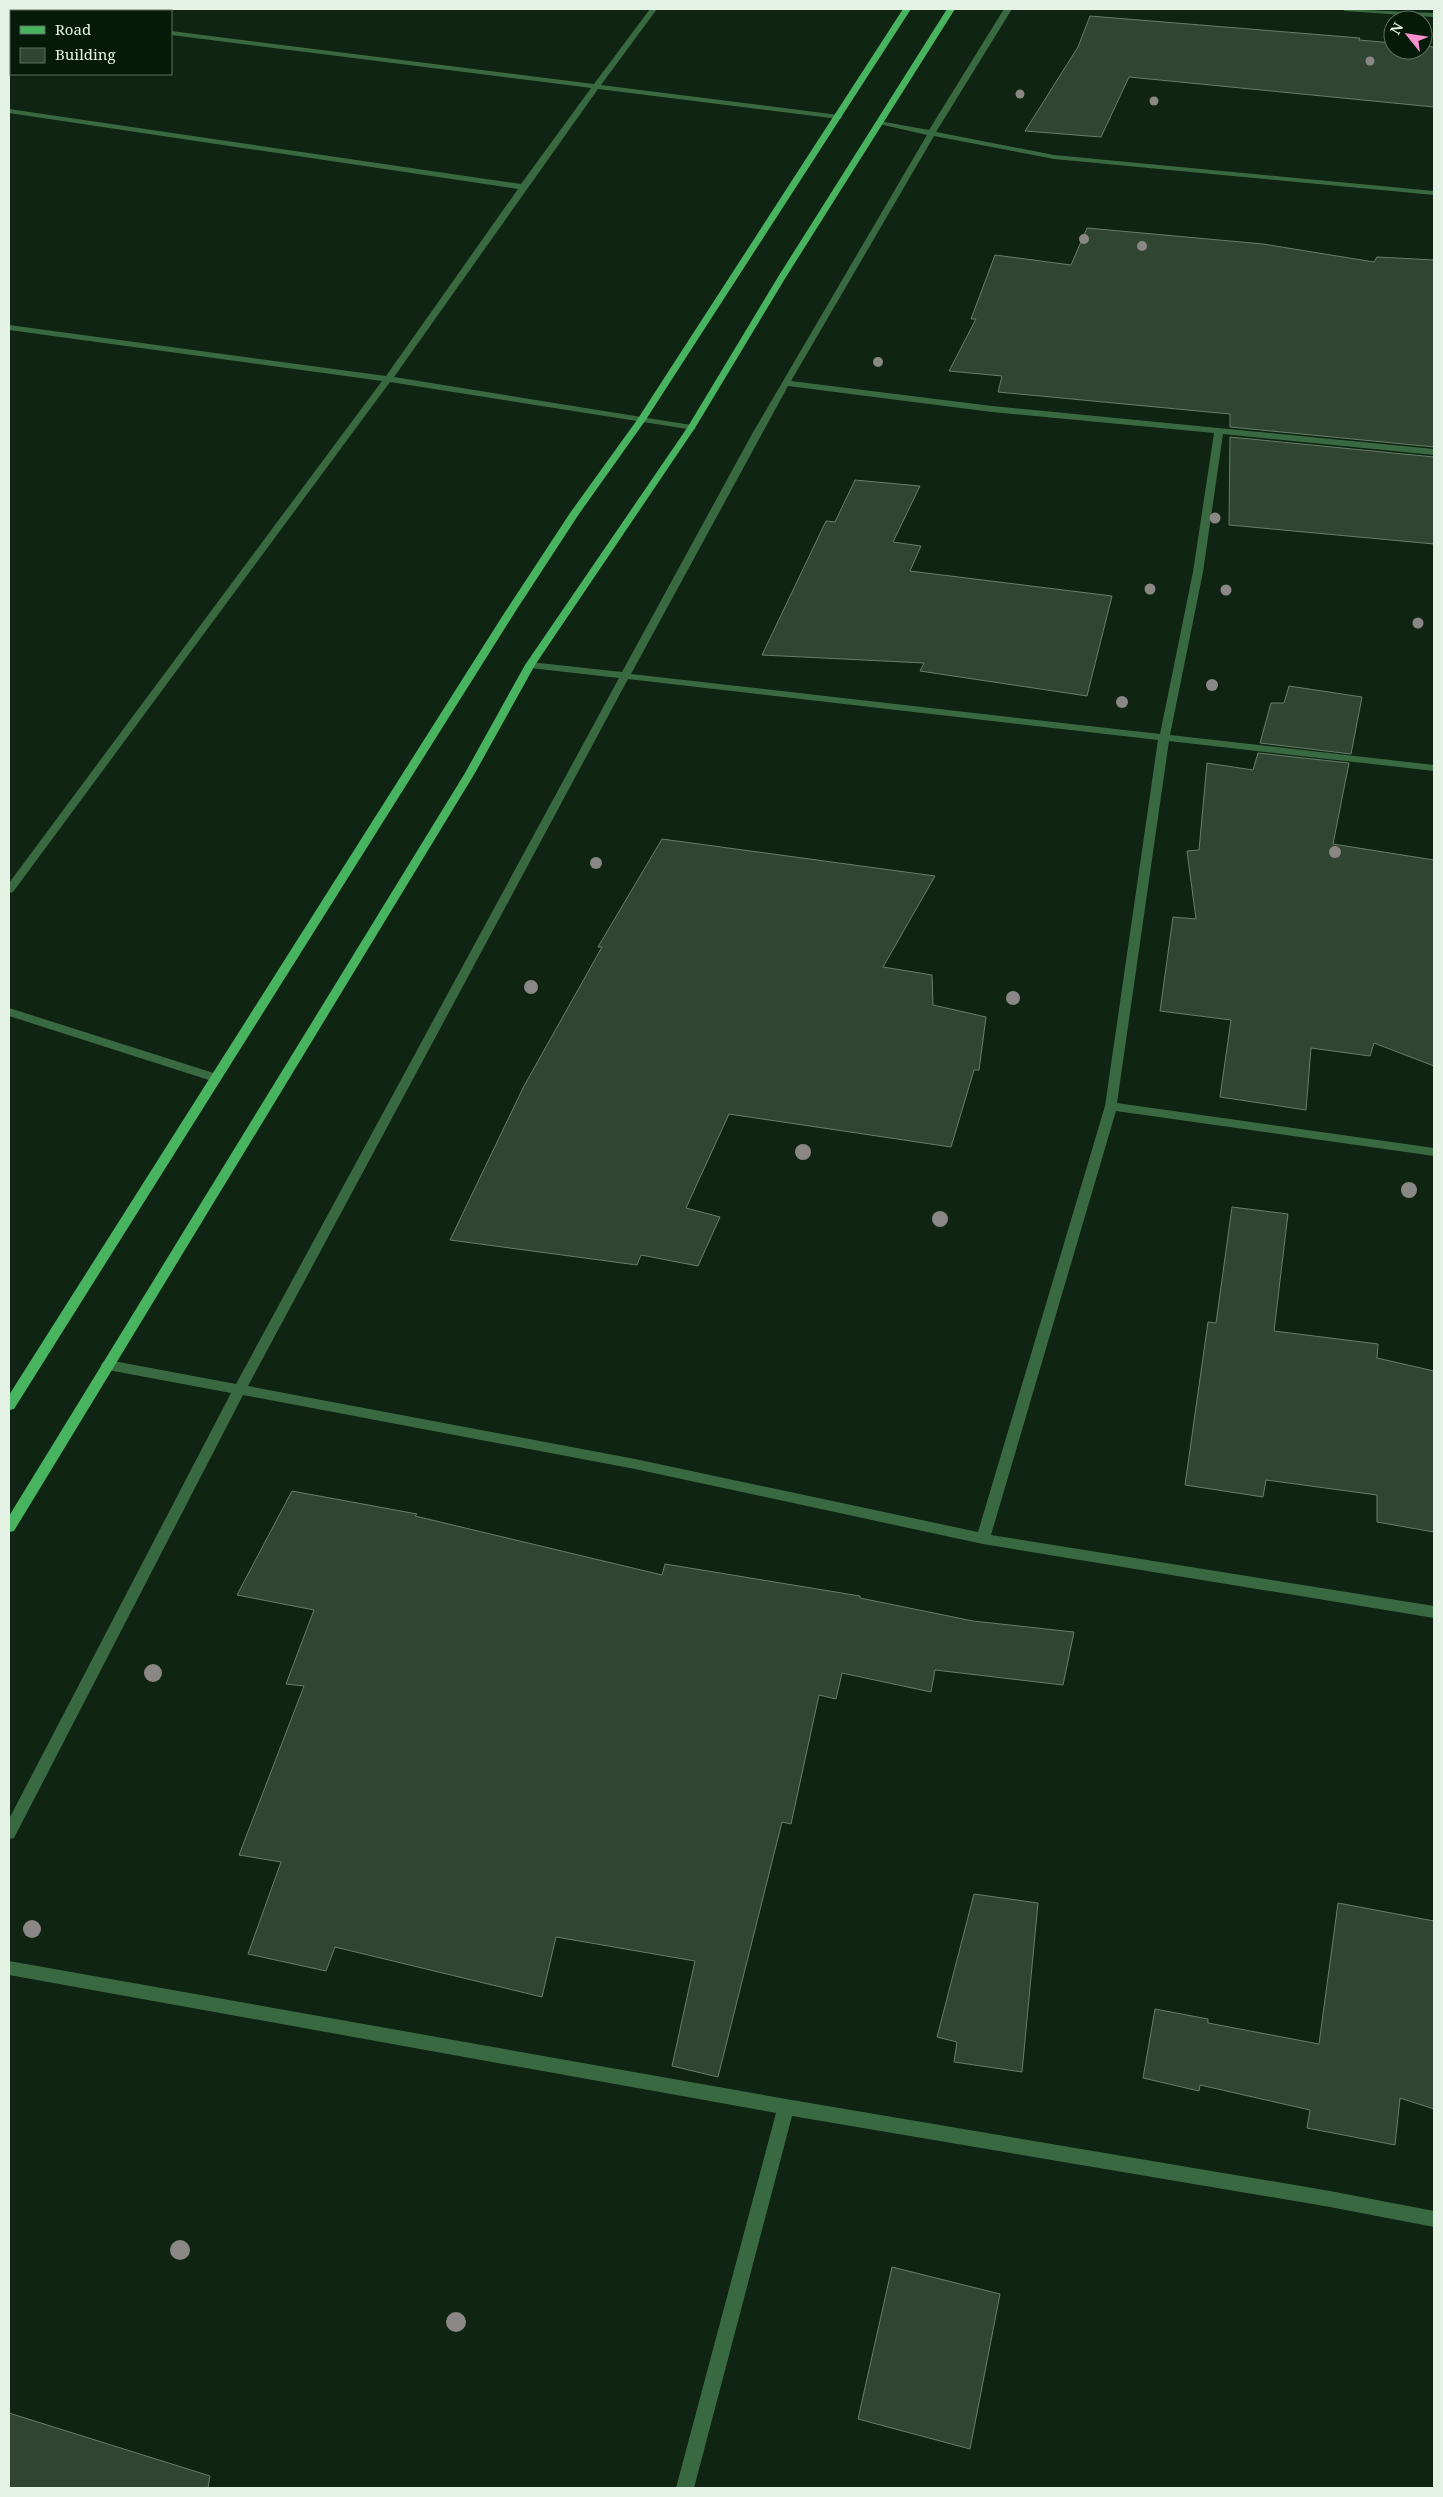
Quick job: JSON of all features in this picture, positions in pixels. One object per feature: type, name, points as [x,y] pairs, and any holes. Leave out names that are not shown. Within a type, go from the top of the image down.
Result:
[{"type":"main road","points":[[9,1405],[510,612],[575,513],[641,421],[839,118],[907,9]]},
{"type":"main road","points":[[9,1527],[263,1108],[470,773],[530,665],[691,428],[951,9]]},
{"type":"street","points":[[9,890],[388,379],[523,187],[653,9]]},
{"type":"street","points":[[9,1833],[239,1390],[623,678],[785,383],[932,132],[1008,9]]},
{"type":"street","points":[[1345,9],[1399,10]]},
{"type":"street","points":[[172,33],[839,118]]},
{"type":"street","points":[[9,111],[523,187]]},
{"type":"street","points":[[879,123],[1054,157],[1434,193]]},
{"type":"street","points":[[9,327],[388,379],[691,428]]},
{"type":"street","points":[[785,383],[992,409],[1434,452]]},
{"type":"street","points":[[983,1539],[1111,1106],[1164,737],[1198,572],[1219,431]]},
{"type":"street","points":[[530,665],[623,678],[1434,768]]},
{"type":"street","points":[[9,1012],[216,1078]]},
{"type":"street","points":[[1111,1106],[1434,1152]]},
{"type":"street","points":[[108,1365],[635,1464],[983,1539],[1434,1612]]},
{"type":"street","points":[[9,1968],[786,2107],[1330,2199],[1434,2219]]},
{"type":"street","points":[[685,2488],[786,2107]]},
{"type":"building","points":[[1090,16],[1360,38],[1359,40],[1383,42],[1383,60],[1433,60],[1434,47],[1434,107],[1129,77],[1101,137],[1025,131],[1078,47]]},
{"type":"building","points":[[1087,228],[1263,244],[1374,262],[1377,257],[1434,260],[1434,447],[1230,427],[1230,414],[998,392],[1002,376],[949,371],[976,319],[971,319],[995,255],[1071,265]]},
{"type":"building","points":[[1230,437],[1434,457],[1434,544],[1229,525]]},
{"type":"building","points":[[855,480],[920,486],[893,542],[921,546],[910,571],[1112,596],[1087,696],[920,671],[924,663],[762,655],[826,521],[835,522]]},
{"type":"building","points":[[1289,686],[1362,697],[1351,754],[1260,743],[1271,703],[1284,703]]},
{"type":"building","points":[[1258,753],[1349,763],[1333,844],[1434,860],[1434,1066],[1374,1043],[1370,1056],[1311,1048],[1306,1110],[1220,1097],[1231,1020],[1160,1011],[1173,917],[1196,919],[1187,851],[1199,850],[1207,763],[1253,770]]},
{"type":"building","points":[[662,839],[935,876],[883,967],[932,975],[933,1005],[986,1017],[979,1070],[974,1070],[951,1147],[729,1114],[686,1208],[720,1217],[698,1266],[641,1255],[637,1265],[450,1240],[524,1086],[602,947],[598,947]]},
{"type":"building","points":[[1232,1207],[1288,1214],[1274,1331],[1378,1344],[1377,1358],[1434,1371],[1434,1532],[1377,1522],[1377,1495],[1266,1480],[1263,1497],[1185,1485],[1208,1322],[1216,1323]]},
{"type":"building","points":[[292,1491],[417,1514],[415,1516],[662,1575],[665,1564],[860,1596],[860,1598],[973,1621],[1074,1632],[1063,1685],[935,1670],[931,1692],[842,1673],[836,1699],[819,1695],[791,1824],[782,1822],[718,2077],[672,2066],[695,1961],[556,1937],[542,1997],[335,1947],[326,1971],[248,1954],[281,1862],[239,1855],[304,1686],[286,1684],[314,1610],[237,1595]]},
{"type":"building","points":[[974,1894],[1038,1903],[1022,2072],[954,2062],[957,2042],[937,2037]]},
{"type":"building","points":[[1338,1903],[1434,1921],[1434,2109],[1400,2098],[1395,2145],[1307,2128],[1310,2110],[1200,2085],[1199,2091],[1143,2078],[1155,2009],[1208,2019],[1208,2023],[1319,2044]]},
{"type":"building","points":[[892,2267],[1000,2294],[970,2449],[858,2419]]},
{"type":"building","points":[[9,2413],[210,2476],[208,2488],[9,2488]]}]
